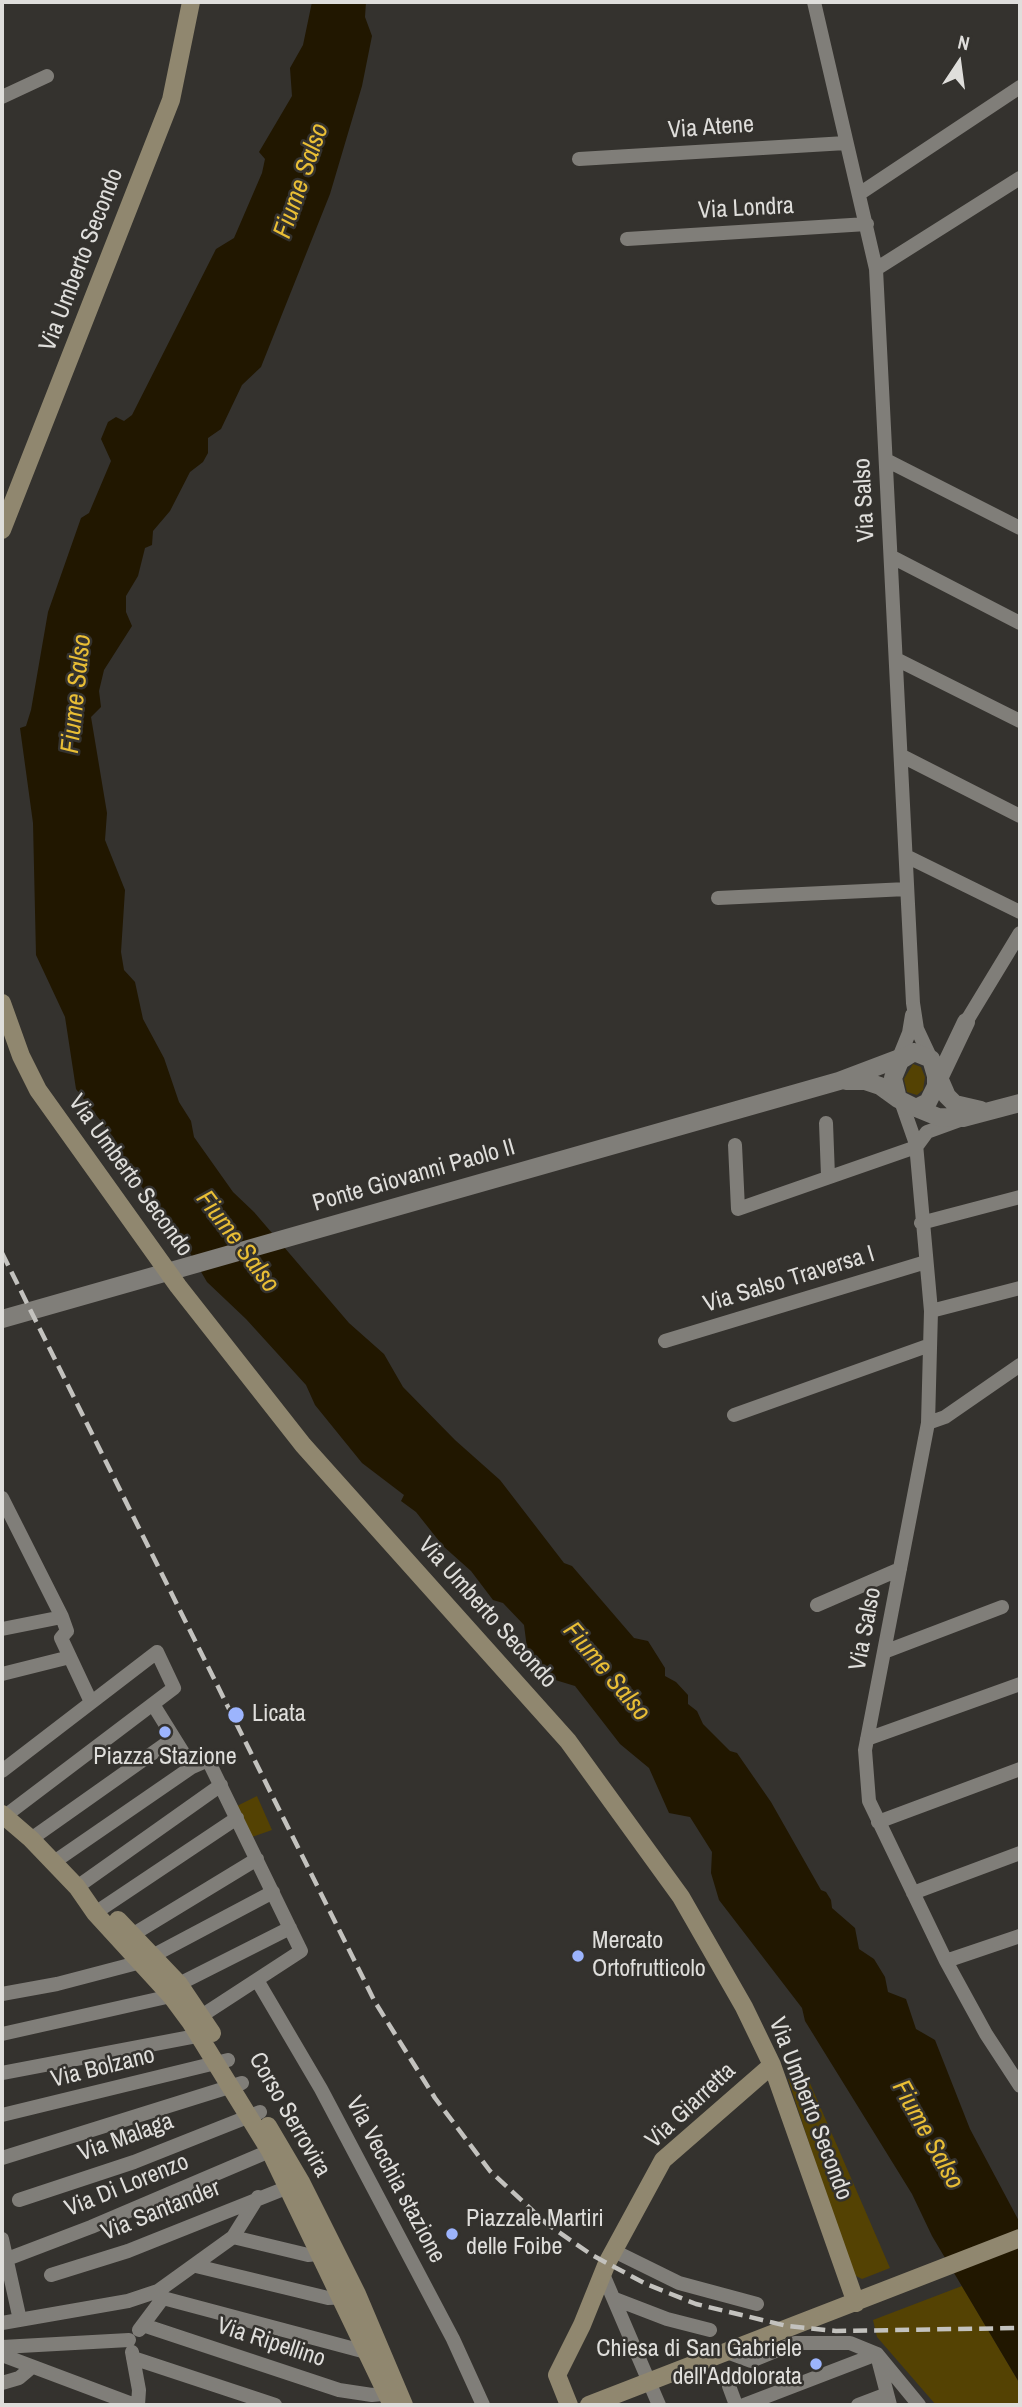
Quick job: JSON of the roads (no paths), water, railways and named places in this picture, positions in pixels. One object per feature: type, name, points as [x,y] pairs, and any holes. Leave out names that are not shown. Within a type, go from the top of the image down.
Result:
[{"type":"main road","name":"Via Umberto Secondo","points":[[2,530],[171,100],[191,2]]},
{"type":"main road","name":"Via Umberto Secondo","points":[[2,1003],[21,1056],[38,1090],[178,1286],[303,1445],[568,1741],[681,1897],[744,2007],[772,2065],[856,2303]]},
{"type":"main road","name":"Corso Serrovira","points":[[3,1815],[31,1839],[147,1959],[175,1990],[201,2027],[294,2185],[349,2297],[391,2398]]},
{"type":"main road","name":"Corso Serrovira","points":[[100,1910],[132,1935],[147,1959]]},
{"type":"main road","name":"Via Giarretta","points":[[569,2405],[557,2375],[582,2325],[602,2272],[663,2160],[772,2065]]},
{"type":"main road","points":[[589,2405],[1020,2238]]},
{"type":"street","name":"Via Salso","points":[[815,2],[876,269],[898,660],[913,1003]]},
{"type":"street","points":[[2,97],[47,76]]},
{"type":"street","points":[[859,194],[1020,87]]},
{"type":"street","name":"Via Atene","points":[[579,159],[846,143]]},
{"type":"street","points":[[876,269],[1020,178]]},
{"type":"street","name":"Via Londra","points":[[627,239],[867,225]]},
{"type":"street","points":[[886,460],[1020,528]]},
{"type":"street","points":[[891,558],[1020,623]]},
{"type":"street","points":[[898,660],[1020,721]]},
{"type":"street","points":[[902,756],[1020,816]]},
{"type":"street","points":[[906,856],[1020,912]]},
{"type":"street","points":[[718,898],[907,889]]},
{"type":"street","points":[[839,1081],[865,1081],[880,1086],[917,1079],[966,1022],[1020,933]]},
{"type":"street","points":[[913,1003],[909,1033],[917,1079],[916,1146]]},
{"type":"street","points":[[913,1003],[917,1029],[916,1146]]},
{"type":"street","name":"Ponte Giovanni Paolo II","points":[[2,1319],[839,1081],[917,1079],[966,1022]]},
{"type":"street","points":[[917,1079],[947,1096],[955,1104],[991,1111]]},
{"type":"street","points":[[917,1079],[938,1117],[963,1118]]},
{"type":"street","points":[[735,1146],[738,1209],[916,1146],[927,1132],[963,1118],[1020,1103]]},
{"type":"street","points":[[826,1123],[828,1176]]},
{"type":"street","name":"Via Salso","points":[[916,1146],[920,1223],[931,1311],[928,1423],[865,1750],[869,1801],[946,1961],[986,2034],[1020,2086]]},
{"type":"street","points":[[920,1223],[1020,1197]]},
{"type":"street","name":"Via Salso Traversa I","points":[[665,1341],[926,1262]]},
{"type":"street","points":[[931,1311],[1020,1288]]},
{"type":"street","points":[[734,1415],[930,1345]]},
{"type":"street","points":[[928,1423],[945,1417],[1020,1365]]},
{"type":"street","points":[[3,1505],[62,1617],[67,1631],[61,1638],[90,1702]]},
{"type":"street","points":[[817,1605],[900,1569]]},
{"type":"street","points":[[884,1652],[1002,1607]]},
{"type":"street","points":[[2,1629],[62,1617]]},
{"type":"street","points":[[2,1771],[157,1652],[174,1688],[155,1706],[3,1815]]},
{"type":"street","points":[[2,1674],[70,1657]]},
{"type":"street","points":[[867,1739],[1020,1684]]},
{"type":"street","points":[[155,1706],[192,1768]]},
{"type":"street","points":[[31,1839],[174,1738]]},
{"type":"street","points":[[2,2073],[201,2027],[257,1980],[302,1951],[208,1760],[192,1768],[54,1862]]},
{"type":"street","points":[[878,1822],[1020,1769]]},
{"type":"street","points":[[77,1887],[221,1785]]},
{"type":"street","points":[[100,1910],[237,1818]]},
{"type":"street","points":[[912,1893],[1020,1853]]},
{"type":"street","points":[[132,1935],[257,1859]]},
{"type":"street","points":[[2,1994],[57,1984],[147,1959],[273,1892]]},
{"type":"street","points":[[2,2034],[175,1990],[290,1928]]},
{"type":"street","points":[[946,1961],[1020,1936]]},
{"type":"street","name":"Via Vecchia stazione","points":[[257,1980],[321,2089],[441,2315],[484,2405]]},
{"type":"street","name":"Via Bolzano","points":[[2,2115],[40,2108],[222,2061]]},
{"type":"street","points":[[2,2158],[236,2085]]},
{"type":"street","name":"Via Malaga","points":[[19,2200],[134,2162],[254,2114]]},
{"type":"street","name":"Via Di Lorenzo","points":[[4,2260],[91,2227],[275,2149]]},
{"type":"street","name":"Via Santander","points":[[51,2275],[128,2251],[258,2197],[294,2185]]},
{"type":"street","points":[[2,2347],[129,2340],[143,2325],[161,2294],[233,2237],[258,2197]]},
{"type":"street","points":[[233,2237],[327,2253]]},
{"type":"street","points":[[2,2239],[4,2260],[20,2320]]},
{"type":"street","points":[[614,2251],[679,2283],[757,2304]]},
{"type":"street","points":[[196,2266],[349,2297]]},
{"type":"street","points":[[602,2272],[659,2405]]},
{"type":"street","points":[[2,2323],[161,2294],[372,2349]]},
{"type":"street","points":[[615,2299],[667,2319],[710,2330]]},
{"type":"street","name":"Via Ripellino","points":[[143,2325],[339,2390],[391,2398]]},
{"type":"street","points":[[2,2355],[136,2405],[139,2390],[129,2340]]},
{"type":"street","points":[[724,2351],[751,2361],[795,2343],[850,2343],[877,2354],[919,2405]]},
{"type":"street","points":[[858,2405],[889,2400],[877,2354]]},
{"type":"street","points":[[744,2405],[877,2354]]},
{"type":"street","points":[[133,2358],[275,2405]]},
{"type":"street","points":[[2,2383],[19,2378],[32,2367]]},
{"type":"street","points":[[729,2386],[736,2405]]},
{"type":"street","points":[[353,2405],[391,2398]]},
{"type":"water","name":"Fiume Salso","points":[[312,2],[366,2],[365,17],[372,36],[362,86],[330,194],[261,367],[242,385],[221,429],[208,438],[208,453],[203,462],[190,472],[170,511],[153,531],[152,545],[145,548],[138,576],[126,596],[126,612],[132,626],[104,670],[99,691],[101,707],[91,717],[107,813],[105,840],[125,890],[121,952],[124,970],[135,982],[143,1019],[164,1058],[179,1102],[191,1121],[194,1137],[233,1192],[254,1212],[349,1323],[384,1354],[403,1387],[455,1440],[500,1480],[564,1563],[572,1566],[634,1638],[648,1641],[665,1668],[665,1676],[676,1682],[688,1695],[688,1704],[697,1711],[703,1724],[730,1751],[737,1753],[771,1802],[821,1890],[826,1892],[831,1900],[832,1908],[855,1928],[859,1949],[874,1959],[885,1977],[888,1992],[906,1999],[916,2029],[935,2040],[970,2129],[1020,2223],[1020,2384],[932,2236],[912,2194],[805,2021],[802,2008],[719,1900],[711,1873],[712,1852],[690,1817],[669,1813],[649,1768],[620,1744],[575,1686],[552,1679],[527,1648],[524,1625],[503,1603],[493,1600],[471,1571],[443,1546],[416,1512],[401,1501],[404,1495],[362,1463],[315,1405],[306,1385],[246,1319],[207,1282],[183,1241],[135,1178],[114,1138],[76,1089],[65,1017],[36,955],[33,823],[20,728],[26,726],[31,710],[48,612],[81,518],[89,513],[111,461],[101,439],[108,422],[116,417],[124,421],[132,415],[216,249],[234,238],[262,173],[265,159],[259,152],[292,96],[290,68],[303,45]]},
{"type":"railway","points":[[2,1253],[375,2002],[435,2098],[490,2171],[547,2224],[592,2255],[646,2284],[696,2304],[787,2326],[836,2331],[1020,2328]]},
{"type":"place","name":"Licata","points":[[236,1715]]},
{"type":"place","name":"Piazza Stazione","points":[[165,1732]]},
{"type":"place","name":"Mercato Ortofrutticolo","points":[[578,1956]]},
{"type":"place","name":"Piazzale Martiri delle Foibe","points":[[452,2234]]},
{"type":"place","name":"Chiesa di San Gabriele dell'Addolorata","points":[[816,2364]]}]
